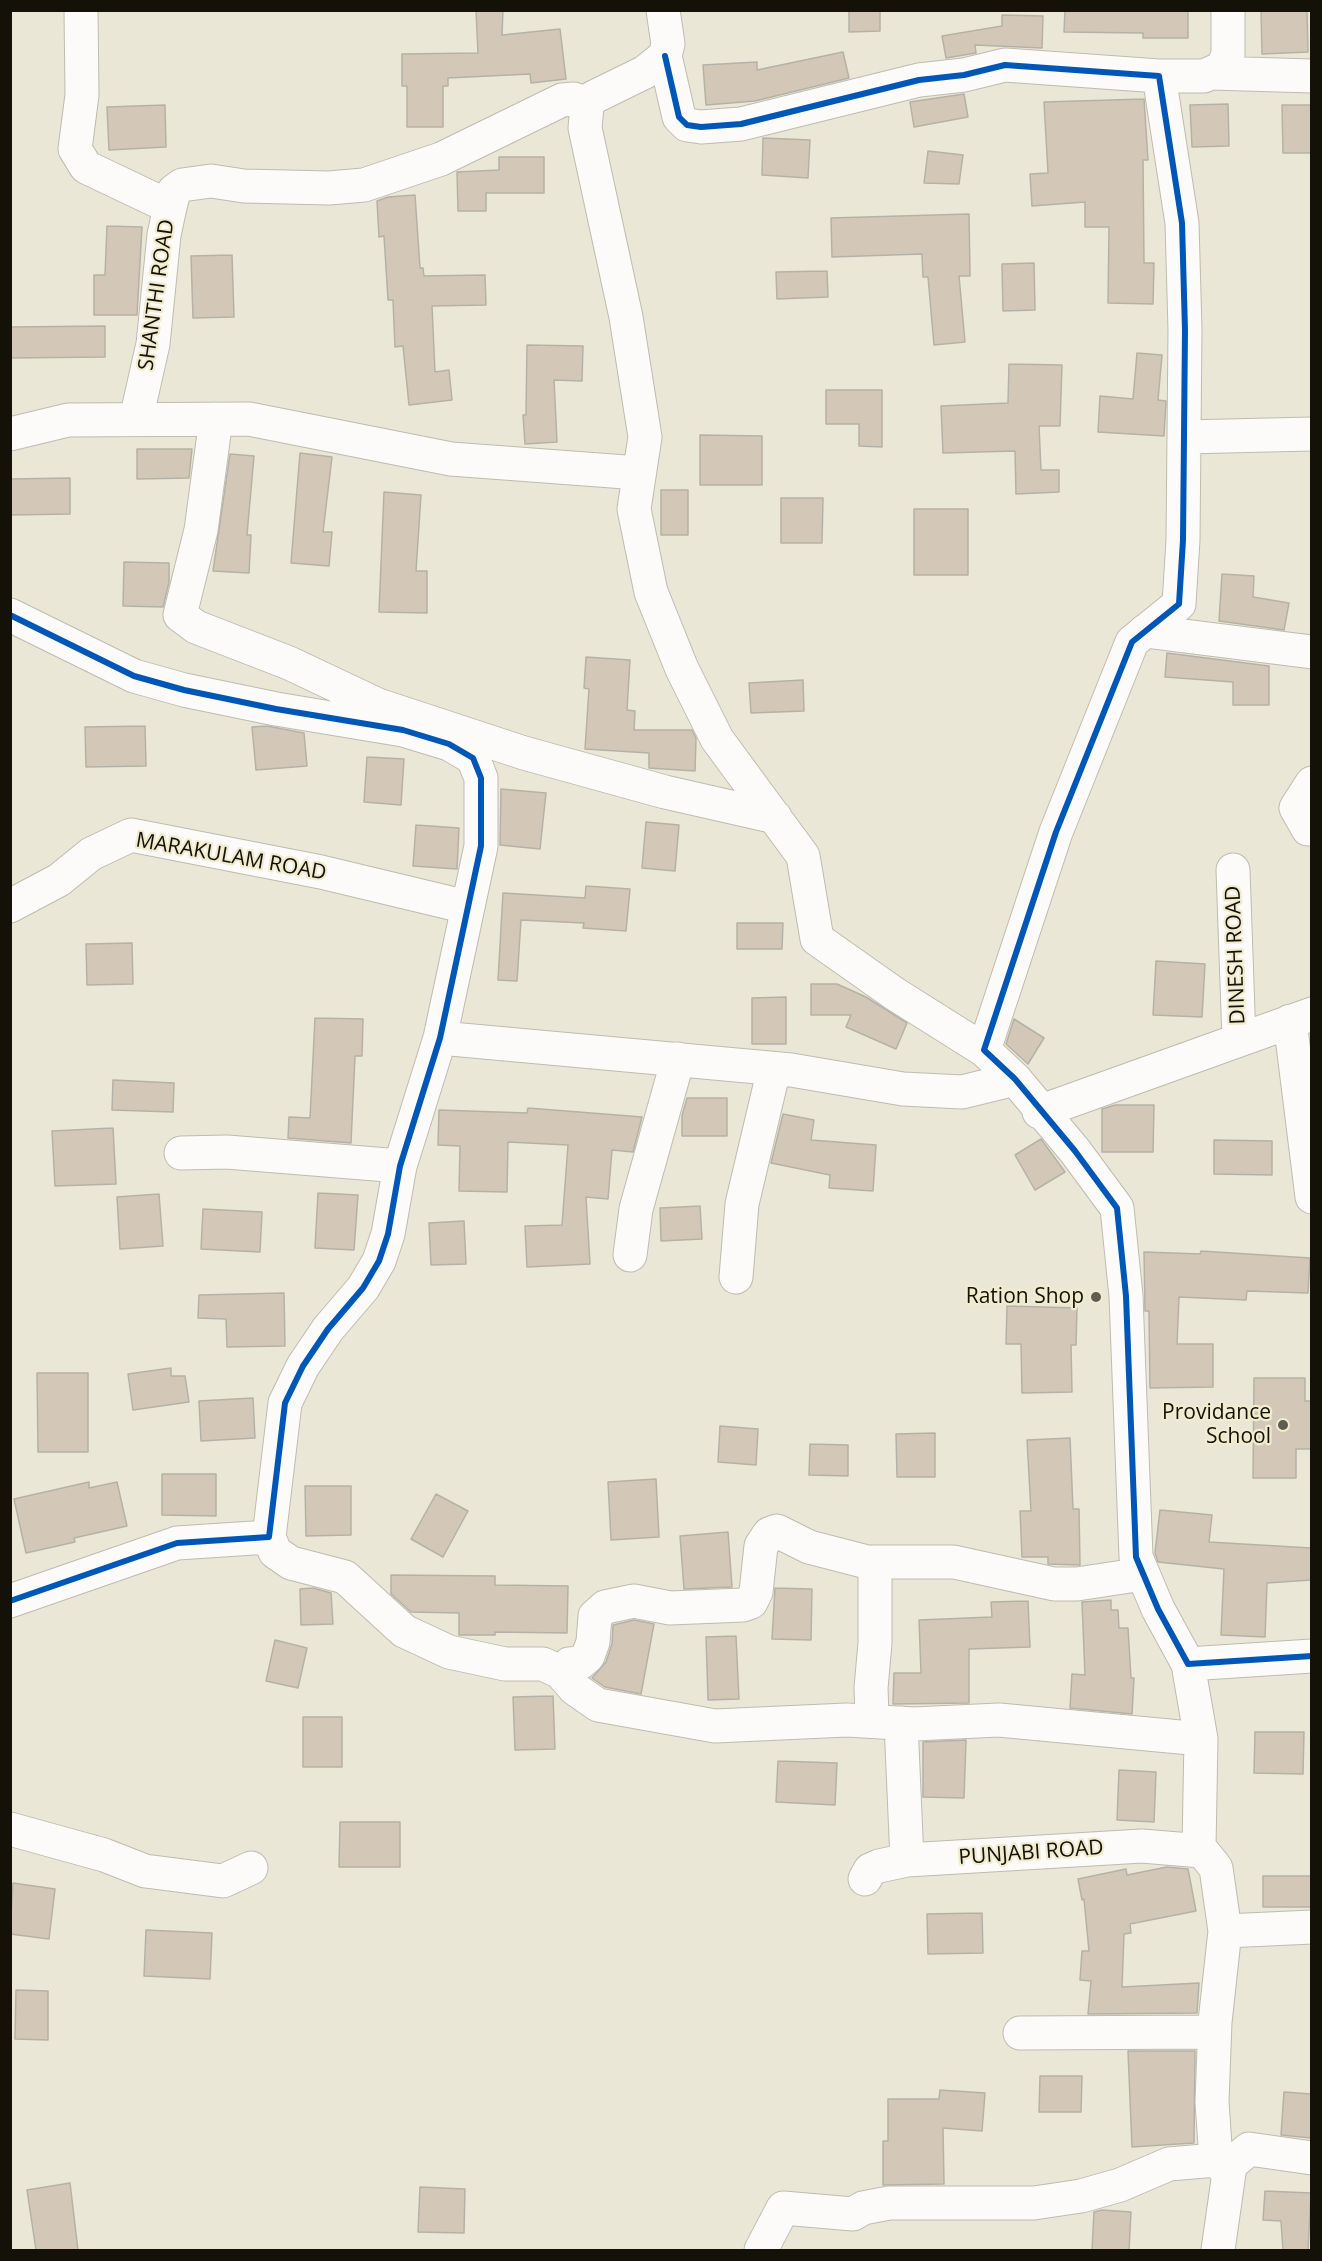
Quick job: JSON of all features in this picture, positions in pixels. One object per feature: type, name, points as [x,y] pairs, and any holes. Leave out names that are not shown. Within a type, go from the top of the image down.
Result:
[{"type":"street","name":"SHANTHI ROAD","points":[[81,10],[82,96],[75,149],[86,167],[170,207],[164,235],[153,344],[136,419]]},
{"type":"street","points":[[663,10],[668,44],[665,56],[679,117],[687,125],[701,127],[741,124],[919,80],[964,75],[1005,66],[1203,76],[1222,68],[1228,55],[1228,10]]},
{"type":"street","points":[[665,56],[645,72],[592,98],[587,106],[585,128],[626,317],[645,438],[634,509],[656,603],[682,669],[717,739],[803,856],[818,939],[895,994],[984,1050],[1015,1079],[1117,1208],[1126,1296],[1136,1557],[1158,1609],[1188,1664],[1201,1739],[1199,1846],[1216,1868],[1224,1931],[1214,2032],[1212,2102],[1220,2164],[1229,2173],[1218,2250]]},
{"type":"street","points":[[1211,73],[1311,76]]},
{"type":"street","points":[[984,1050],[1056,832],[1132,642],[1179,604],[1185,330],[1182,223],[1159,75]]},
{"type":"street","points":[[170,207],[174,191],[182,185],[202,182],[297,187],[364,185],[405,173],[452,154],[562,100],[574,99],[587,106]]},
{"type":"street","points":[[10,434],[68,420],[249,418],[451,459],[639,473]]},
{"type":"street","points":[[216,419],[201,530],[180,615],[196,627],[289,663],[378,705],[535,756],[665,792],[775,817]]},
{"type":"street","points":[[1184,437],[1311,434]]},
{"type":"street","points":[[10,615],[134,676],[265,707],[403,730],[449,744],[473,758],[481,778],[481,846],[440,1038],[400,1166],[388,1234],[379,1261],[363,1288],[328,1329],[303,1366],[285,1403],[268,1537],[275,1552],[291,1563],[345,1577],[404,1630],[449,1652],[505,1664],[543,1664],[560,1672],[575,1689],[598,1706],[715,1726],[847,1720],[890,1723],[999,1720],[1201,1739]]},
{"type":"street","points":[[1145,631],[1311,652]]},
{"type":"street","points":[[1311,783],[1296,808],[1308,830],[1311,829]]},
{"type":"street","name":"MARAKULAM ROAD","points":[[10,906],[59,880],[91,854],[131,835],[321,872],[467,907]]},
{"type":"street","name":"DINESH ROAD","points":[[1233,870],[1239,1040]]},
{"type":"street","points":[[1039,1112],[1301,1018],[1311,1197]]},
{"type":"street","points":[[440,1038],[774,1069],[903,1089],[962,1092],[1015,1079]]},
{"type":"street","points":[[630,1254],[636,1209],[678,1059]]},
{"type":"street","points":[[736,1278],[742,1204],[774,1069]]},
{"type":"street","points":[[181,1153],[238,1153],[400,1166]]},
{"type":"street","points":[[560,1672],[569,1664],[580,1662],[588,1656],[593,1642],[595,1616],[606,1606],[634,1601],[670,1608],[743,1605],[751,1602],[756,1592],[761,1546],[769,1534],[777,1531],[809,1547],[830,1554],[875,1563],[954,1562],[1054,1584],[1077,1584],[1143,1574]]},
{"type":"street","points":[[10,1601],[177,1543],[268,1537]]},
{"type":"street","points":[[875,1563],[872,1715],[890,1723]]},
{"type":"street","points":[[1188,1664],[1311,1656]]},
{"type":"street","points":[[890,1723],[907,1860]]},
{"type":"street","points":[[10,1829],[104,1855],[145,1871],[223,1881],[251,1868]]},
{"type":"street","name":"PUNJABI ROAD","points":[[865,1879],[870,1870],[907,1860],[1142,1845],[1202,1851]]},
{"type":"street","points":[[1224,1931],[1311,1927]]},
{"type":"street","points":[[1020,2033],[1214,2032]]},
{"type":"street","points":[[761,2250],[783,2208],[853,2214],[863,2208],[889,2203],[1034,2202],[1081,2196],[1120,2185],[1169,2164],[1220,2164],[1249,2149],[1311,2158]]},
{"type":"building","points":[[476,10],[503,10],[502,35],[560,29],[566,79],[531,83],[530,74],[448,78],[448,86],[443,86],[443,127],[407,127],[407,86],[402,86],[402,54],[478,53]]},
{"type":"building","points":[[849,10],[880,10],[880,31],[849,32]]},
{"type":"building","points":[[1065,10],[1188,10],[1188,38],[1143,38],[1143,33],[1064,32]]},
{"type":"building","points":[[1307,10],[1308,52],[1262,54],[1261,11]]},
{"type":"building","points":[[1002,15],[1043,16],[1042,48],[975,45],[976,53],[946,58],[942,36],[1002,26]]},
{"type":"building","points":[[843,52],[849,78],[755,101],[706,105],[703,65],[757,62],[757,70]]},
{"type":"building","points":[[964,94],[968,117],[914,127],[910,102]]},
{"type":"building","points":[[1144,99],[1148,160],[1143,160],[1144,263],[1154,263],[1153,304],[1108,303],[1109,227],[1085,227],[1085,202],[1032,206],[1030,174],[1048,173],[1044,102]]},
{"type":"building","points":[[1228,104],[1229,146],[1192,147],[1190,105]]},
{"type":"building","points":[[165,105],[166,147],[109,150],[107,107]]},
{"type":"building","points":[[1282,105],[1311,105],[1311,153],[1283,153]]},
{"type":"building","points":[[763,138],[810,140],[808,178],[762,175]]},
{"type":"building","points":[[928,151],[963,155],[959,184],[924,183]]},
{"type":"building","points":[[499,157],[544,157],[544,193],[486,193],[486,211],[458,211],[457,172],[499,170]]},
{"type":"building","points":[[415,195],[420,268],[423,268],[424,276],[485,275],[486,305],[432,306],[435,372],[449,370],[452,400],[409,405],[403,346],[395,347],[393,300],[388,300],[384,236],[379,237],[377,201],[388,197]]},
{"type":"building","points":[[969,214],[970,276],[959,276],[965,342],[934,345],[928,277],[923,277],[922,254],[832,257],[831,218]]},
{"type":"building","points":[[107,226],[142,227],[137,315],[94,315],[94,275],[105,275]]},
{"type":"building","points":[[232,255],[234,317],[193,318],[191,256]]},
{"type":"building","points":[[1034,263],[1035,310],[1003,311],[1002,264]]},
{"type":"building","points":[[827,271],[828,297],[777,299],[776,272]]},
{"type":"building","points":[[105,326],[105,357],[10,358],[10,327]]},
{"type":"building","points":[[527,345],[583,346],[582,381],[554,380],[557,442],[525,444],[523,415],[526,415]]},
{"type":"building","points":[[1137,353],[1162,355],[1158,400],[1166,401],[1164,436],[1098,432],[1100,396],[1133,399]]},
{"type":"building","points":[[1009,364],[1062,365],[1060,426],[1039,426],[1041,470],[1059,470],[1059,492],[1016,494],[1015,451],[943,453],[941,406],[1008,403]]},
{"type":"building","points":[[826,390],[882,390],[882,447],[859,446],[859,424],[826,424]]},
{"type":"building","points":[[700,435],[762,436],[762,485],[700,485]]},
{"type":"building","points":[[137,449],[192,449],[189,478],[137,479]]},
{"type":"building","points":[[300,453],[332,457],[323,532],[332,532],[329,566],[291,563]]},
{"type":"building","points":[[230,454],[254,456],[247,535],[251,535],[249,573],[213,571]]},
{"type":"building","points":[[70,478],[70,514],[10,515],[10,479]]},
{"type":"building","points":[[661,490],[688,490],[688,535],[661,535]]},
{"type":"building","points":[[384,492],[421,495],[416,571],[427,571],[427,613],[379,612]]},
{"type":"building","points":[[781,498],[823,498],[822,543],[781,543]]},
{"type":"building","points":[[914,509],[968,509],[968,575],[914,575]]},
{"type":"building","points":[[124,562],[169,563],[169,582],[163,607],[123,606]]},
{"type":"building","points":[[1222,574],[1254,576],[1253,597],[1289,603],[1284,630],[1219,621]]},
{"type":"building","points":[[1167,653],[1269,666],[1269,705],[1233,705],[1233,682],[1165,677]]},
{"type":"building","points":[[586,657],[630,660],[627,710],[635,711],[634,730],[692,730],[696,738],[695,771],[649,768],[649,753],[585,749],[589,689],[584,688]]},
{"type":"building","points":[[803,680],[804,711],[751,713],[749,683]]},
{"type":"building","points":[[145,726],[146,766],[86,767],[85,727]]},
{"type":"building","points":[[267,726],[304,733],[307,766],[256,770],[252,727]]},
{"type":"building","points":[[367,757],[404,759],[401,805],[364,802]]},
{"type":"building","points":[[501,789],[546,793],[540,849],[500,845]]},
{"type":"building","points":[[646,822],[679,825],[675,871],[642,868]]},
{"type":"building","points":[[416,825],[459,828],[457,869],[413,866]]},
{"type":"building","points":[[586,886],[630,889],[626,931],[583,928],[584,923],[521,920],[517,981],[498,980],[503,893],[585,898]]},
{"type":"building","points":[[737,923],[783,923],[782,949],[737,949]]},
{"type":"building","points":[[132,943],[133,984],[87,985],[86,944]]},
{"type":"building","points":[[1156,961],[1205,964],[1202,1017],[1153,1015]]},
{"type":"building","points":[[811,984],[837,984],[866,997],[907,1023],[896,1049],[846,1027],[851,1015],[811,1015]]},
{"type":"building","points":[[786,997],[786,1044],[752,1044],[752,998]]},
{"type":"building","points":[[315,1018],[363,1019],[362,1056],[355,1056],[351,1143],[288,1138],[289,1117],[310,1118]]},
{"type":"building","points":[[1014,1019],[1044,1038],[1028,1064],[1006,1044]]},
{"type":"building","points":[[113,1080],[174,1083],[173,1112],[112,1110]]},
{"type":"building","points":[[687,1098],[727,1098],[727,1136],[682,1136],[682,1116]]},
{"type":"building","points":[[1115,1105],[1154,1105],[1153,1152],[1102,1152],[1102,1109]]},
{"type":"building","points":[[528,1108],[642,1117],[633,1152],[612,1150],[608,1199],[586,1197],[590,1264],[527,1267],[525,1226],[562,1225],[568,1145],[508,1142],[507,1192],[459,1191],[460,1146],[438,1145],[439,1110],[527,1113]]},
{"type":"building","points":[[783,1114],[814,1120],[811,1140],[876,1145],[873,1191],[829,1188],[830,1175],[771,1163]]},
{"type":"building","points":[[113,1128],[116,1184],[55,1186],[52,1131]]},
{"type":"building","points":[[1041,1139],[1065,1172],[1035,1190],[1015,1155]]},
{"type":"building","points":[[1214,1140],[1272,1141],[1272,1175],[1214,1174]]},
{"type":"building","points":[[318,1193],[358,1195],[354,1250],[315,1248]]},
{"type":"building","points":[[159,1194],[163,1246],[120,1249],[117,1197]]},
{"type":"building","points":[[700,1206],[702,1239],[661,1241],[660,1208]]},
{"type":"building","points":[[203,1209],[262,1212],[260,1252],[201,1249]]},
{"type":"building","points":[[464,1221],[466,1264],[431,1265],[429,1223]]},
{"type":"building","points":[[1201,1251],[1310,1258],[1308,1293],[1247,1291],[1246,1300],[1179,1297],[1177,1344],[1213,1344],[1213,1387],[1150,1388],[1149,1311],[1145,1311],[1144,1252],[1200,1254]]},
{"type":"building","points":[[284,1293],[285,1346],[227,1347],[226,1319],[198,1318],[199,1295]]},
{"type":"building","points":[[1007,1306],[1077,1308],[1076,1345],[1071,1345],[1072,1392],[1022,1393],[1021,1344],[1006,1344]]},
{"type":"building","points":[[171,1368],[171,1376],[185,1376],[189,1402],[133,1410],[128,1374]]},
{"type":"building","points":[[37,1373],[88,1373],[88,1452],[38,1452]]},
{"type":"building","name":"Providance School","points":[[1254,1378],[1305,1378],[1305,1401],[1311,1401],[1311,1449],[1296,1449],[1296,1478],[1253,1478]]},
{"type":"building","points":[[253,1398],[255,1438],[201,1441],[199,1401]]},
{"type":"building","points":[[720,1426],[758,1429],[756,1465],[718,1462]]},
{"type":"building","points":[[935,1433],[935,1477],[897,1477],[896,1434]]},
{"type":"building","points":[[1070,1438],[1073,1509],[1079,1509],[1080,1565],[1048,1564],[1048,1557],[1022,1557],[1020,1511],[1031,1511],[1027,1440]]},
{"type":"building","points":[[810,1444],[848,1445],[848,1476],[809,1475]]},
{"type":"building","points":[[162,1474],[216,1474],[216,1516],[162,1515]]},
{"type":"building","points":[[656,1479],[659,1537],[611,1540],[608,1482]]},
{"type":"building","points":[[89,1482],[89,1488],[117,1482],[127,1526],[74,1538],[75,1542],[26,1553],[14,1499]]},
{"type":"building","points":[[305,1486],[351,1486],[351,1535],[306,1536]]},
{"type":"building","points":[[436,1494],[468,1511],[443,1557],[411,1539]]},
{"type":"building","points":[[1160,1510],[1212,1515],[1209,1542],[1311,1548],[1311,1580],[1267,1583],[1265,1637],[1221,1635],[1224,1569],[1158,1562],[1155,1553]]},
{"type":"building","points":[[728,1532],[732,1587],[684,1589],[680,1536]]},
{"type":"building","points":[[391,1575],[495,1576],[495,1585],[568,1586],[567,1633],[495,1632],[495,1635],[459,1635],[459,1613],[411,1612],[391,1594]]},
{"type":"building","points":[[313,1588],[331,1593],[333,1624],[301,1625],[300,1589]]},
{"type":"building","points":[[775,1588],[812,1589],[811,1640],[772,1639]]},
{"type":"building","points":[[1111,1600],[1111,1610],[1118,1610],[1119,1628],[1128,1628],[1131,1678],[1134,1678],[1132,1714],[1070,1708],[1072,1674],[1085,1675],[1082,1602]]},
{"type":"building","points":[[1028,1601],[1030,1647],[969,1649],[969,1703],[893,1704],[894,1673],[921,1673],[919,1620],[992,1617],[991,1602]]},
{"type":"building","points":[[634,1620],[654,1624],[641,1694],[605,1687],[592,1678],[606,1662],[612,1644],[613,1625]]},
{"type":"building","points":[[736,1636],[739,1699],[708,1700],[706,1637]]},
{"type":"building","points":[[275,1640],[307,1648],[298,1688],[266,1681]]},
{"type":"building","points":[[553,1696],[555,1749],[515,1750],[513,1697]]},
{"type":"building","points":[[303,1717],[342,1717],[342,1767],[303,1767]]},
{"type":"building","points":[[1255,1732],[1304,1732],[1303,1774],[1254,1773]]},
{"type":"building","points":[[966,1740],[964,1798],[923,1797],[923,1742]]},
{"type":"building","points":[[778,1761],[837,1763],[835,1805],[776,1802]]},
{"type":"building","points":[[1119,1770],[1156,1772],[1154,1822],[1117,1820]]},
{"type":"building","points":[[340,1822],[400,1822],[400,1867],[339,1867]]},
{"type":"building","points":[[1167,1867],[1188,1869],[1196,1911],[1130,1924],[1131,1933],[1124,1934],[1122,1987],[1199,1983],[1197,2013],[1088,2014],[1091,1981],[1080,1980],[1082,1951],[1089,1951],[1084,1899],[1082,1900],[1078,1879],[1126,1869],[1127,1875]]},
{"type":"building","points":[[1263,1876],[1311,1876],[1311,1907],[1263,1907]]},
{"type":"building","points":[[13,1883],[55,1889],[49,1939],[10,1934]]},
{"type":"building","points":[[982,1913],[983,1953],[928,1954],[927,1914]]},
{"type":"building","points":[[146,1930],[212,1933],[210,1979],[144,1976]]},
{"type":"building","points":[[16,1990],[48,1991],[48,2040],[15,2039]]},
{"type":"building","points":[[1128,2051],[1195,2051],[1194,2143],[1132,2147]]},
{"type":"building","points":[[1040,2076],[1082,2076],[1081,2112],[1039,2112]]},
{"type":"building","points":[[940,2090],[985,2093],[982,2131],[943,2128],[944,2184],[883,2185],[883,2141],[888,2141],[888,2099],[939,2099]]},
{"type":"building","points":[[1284,2092],[1311,2094],[1311,2138],[1281,2135]]},
{"type":"building","points":[[70,2183],[78,2250],[36,2250],[27,2190]]},
{"type":"building","points":[[420,2187],[465,2189],[464,2233],[418,2232]]},
{"type":"building","points":[[1265,2191],[1311,2193],[1308,2250],[1283,2250],[1281,2221],[1263,2220]]},
{"type":"building","points":[[1102,2210],[1131,2212],[1129,2250],[1092,2250],[1094,2212]]},
{"type":"cycle path","points":[[665,56],[679,117],[687,125],[701,127],[741,124],[919,80],[964,75],[1005,65],[1159,76],[1182,223],[1185,330],[1183,540],[1179,604],[1132,642],[1056,832],[984,1050],[1015,1079],[1075,1151],[1117,1208],[1126,1296],[1136,1557],[1158,1609],[1188,1664],[1312,1656]]},
{"type":"cycle path","points":[[10,615],[134,676],[184,690],[276,709],[403,730],[449,744],[473,758],[481,778],[481,846],[440,1038],[400,1166],[388,1234],[379,1261],[363,1288],[328,1329],[303,1366],[285,1403],[269,1537],[177,1543],[10,1601]]},
{"type":"place","name":"Ration Shop","points":[[1096,1297]]},
{"type":"place","name":"Providance School","points":[[1283,1425]]}]
